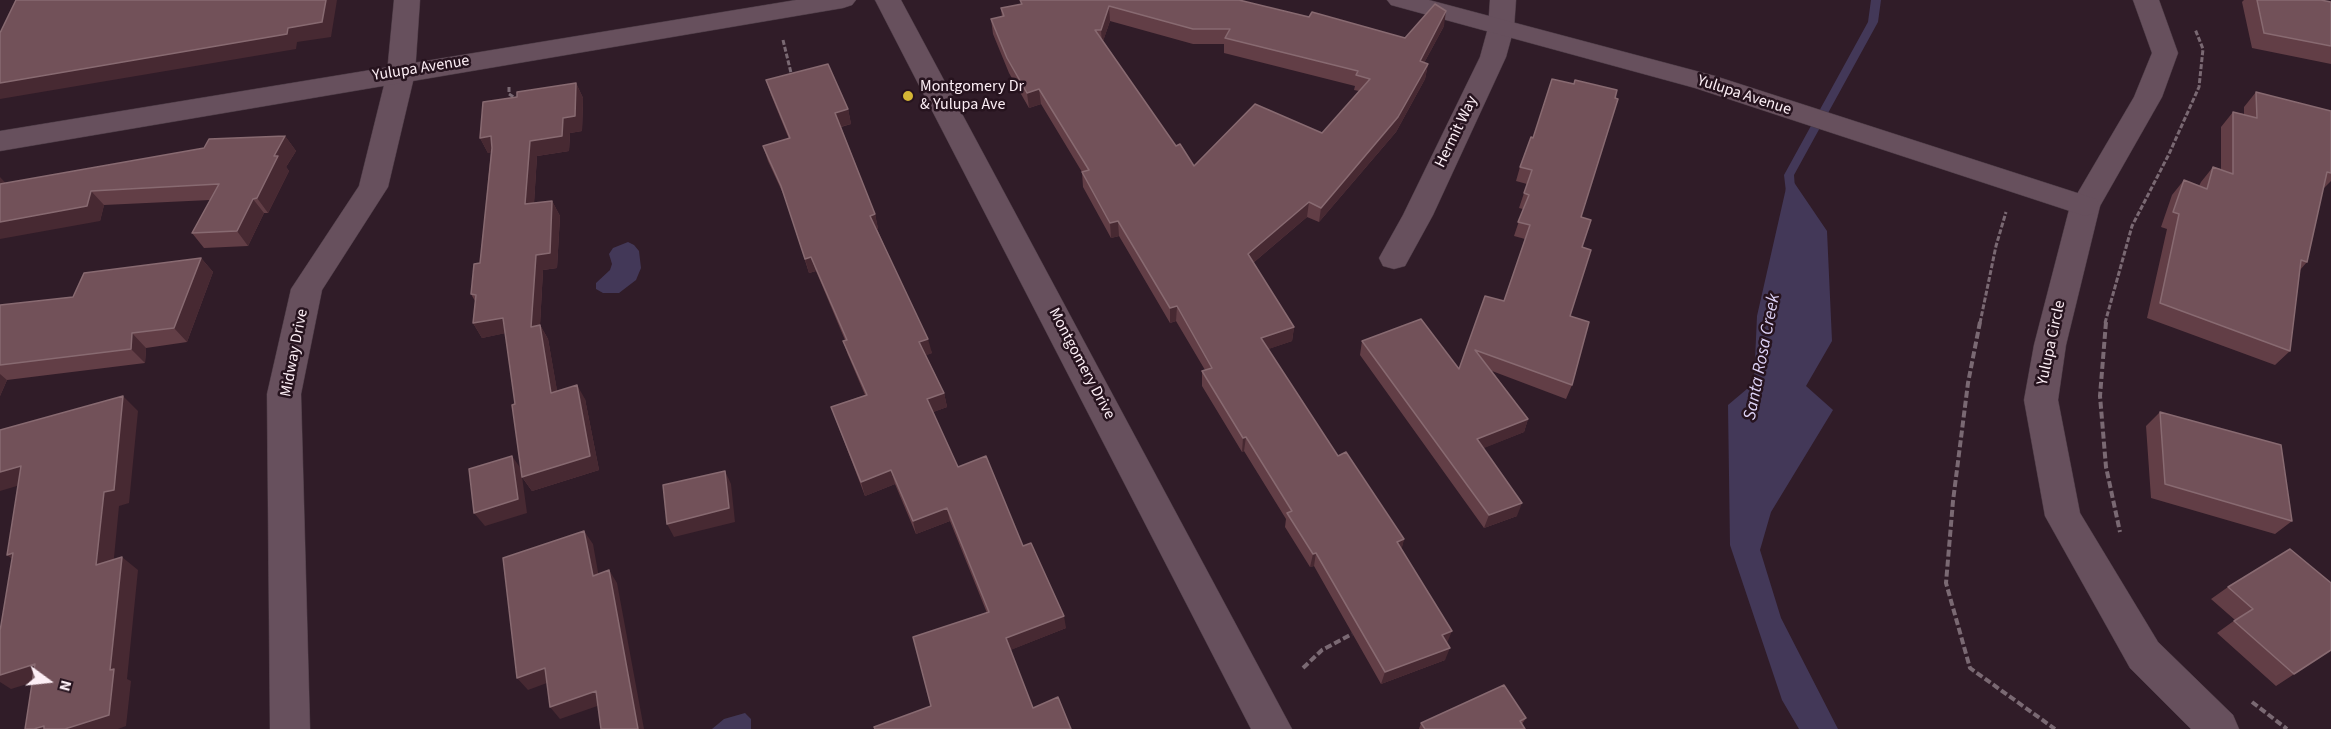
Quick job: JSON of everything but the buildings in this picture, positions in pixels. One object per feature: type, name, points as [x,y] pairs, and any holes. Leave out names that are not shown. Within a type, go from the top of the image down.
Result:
[{"type":"street","name":"Midway Drive","points":[[290,729],[284,394],[307,289],[373,188],[401,73],[407,0]]},
{"type":"street","name":"Yulupa Avenue","points":[[0,141],[843,0]]},
{"type":"street","name":"Montgomery Drive","points":[[888,0],[1272,729]]},
{"type":"street","name":"Yulupa Avenue","points":[[1400,0],[1705,82],[2085,206]]},
{"type":"street","name":"Hermit Way","points":[[1394,258],[1418,215],[1493,57],[1501,28],[1503,0]]},
{"type":"street","name":"Yulupa Circle","points":[[2146,0],[2165,53],[2148,98],[2085,206],[2050,345],[2041,400],[2062,516],[2144,655],[2219,729]]},
{"type":"path","points":[[2125,542],[2120,532],[2105,455],[2100,396],[2105,325],[2132,226],[2169,154],[2199,87],[2204,49],[2193,22]]},
{"type":"path","points":[[782,34],[792,81]]},
{"type":"path","points":[[508,80],[509,94],[523,103]]},
{"type":"path","points":[[2007,208],[1996,246],[1968,383],[1953,501],[1946,583],[1970,668],[2055,729]]},
{"type":"path","points":[[1303,668],[1322,650],[1352,634]]},
{"type":"path","points":[[2246,698],[2287,729]]},
{"type":"water","points":[[1789,175],[1827,231],[1832,341],[1806,386],[1833,410],[1771,512],[1760,550],[1781,618],[1838,729],[1799,729],[1782,700],[1730,545],[1728,405],[1754,383],[1757,316]]},
{"type":"water","points":[[628,242],[639,251],[641,268],[636,280],[619,293],[603,293],[596,289],[596,283],[610,270],[612,264],[609,254],[613,248]]},
{"type":"water","points":[[745,713],[751,719],[751,729],[712,729],[724,719]]},
{"type":"waterway","name":"Santa Rosa Creek","points":[[1790,189],[1789,175],[1873,22],[1876,0]]},
{"type":"place","name":"Montgomery Dr & Yulupa Ave","points":[[908,96]]}]
